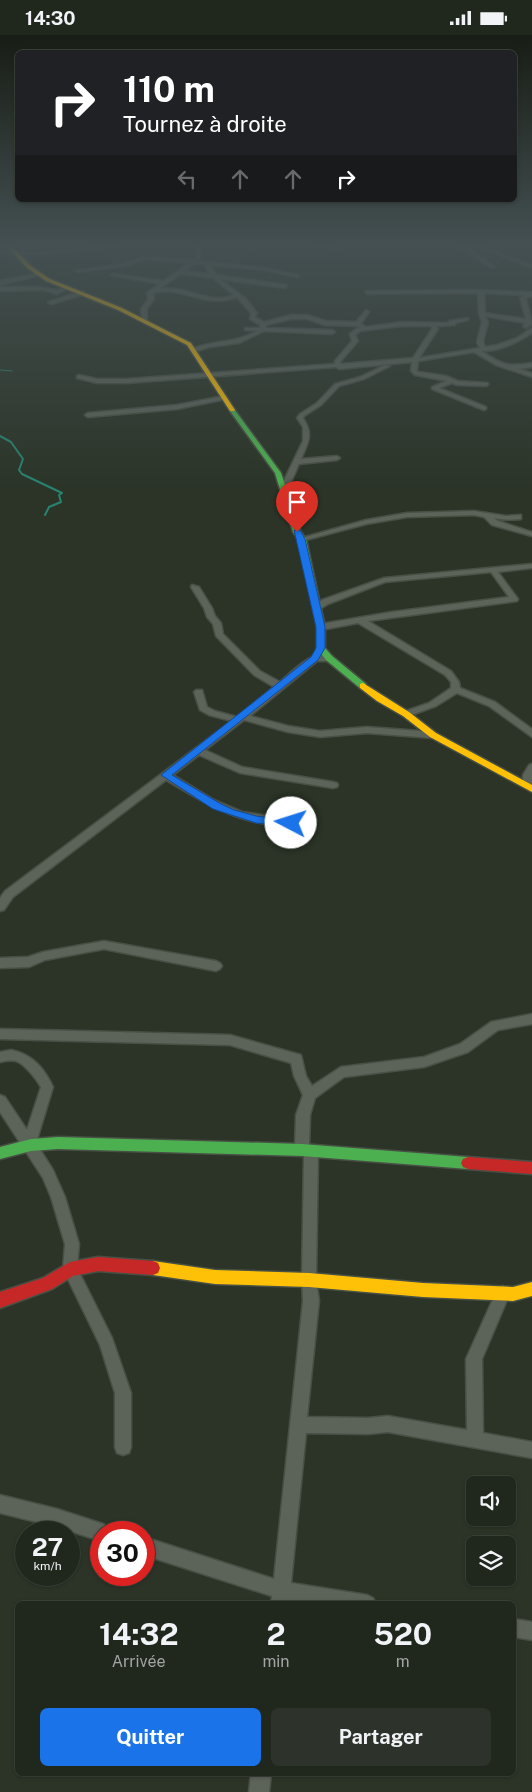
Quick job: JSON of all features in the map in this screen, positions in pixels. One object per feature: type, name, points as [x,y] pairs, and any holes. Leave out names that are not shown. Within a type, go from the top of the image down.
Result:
[{"type":"street","points":[[0,907],[4,891],[198,751],[281,687],[315,658],[321,648],[321,627],[302,539],[297,532],[278,473],[224,398],[189,343],[158,326]]},
{"type":"street","points":[[247,329],[263,327],[334,332],[321,326]]},
{"type":"street","points":[[339,367],[337,362],[345,350],[355,341],[350,335],[364,328],[383,326]]},
{"type":"street","points":[[434,326],[435,329],[415,360],[414,371],[418,374],[457,383],[486,384]]},
{"type":"street","points":[[484,326],[480,343],[484,350]]},
{"type":"street","points":[[524,335],[527,326]]},
{"type":"street","points":[[194,350],[207,345],[236,343],[263,327]]},
{"type":"street","points":[[79,377],[97,381],[127,381],[415,360],[484,350],[510,344],[532,330]]},
{"type":"street","points":[[510,344],[517,347]]},
{"type":"street","points":[[476,351],[510,368],[532,375]]},
{"type":"street","points":[[284,489],[306,441],[306,427],[300,419],[302,415],[319,404],[337,385],[362,377],[395,362]]},
{"type":"street","points":[[510,368],[532,365]]},
{"type":"street","points":[[453,381],[434,388],[484,408]]},
{"type":"street","points":[[88,415],[176,407],[224,398]]},
{"type":"street","points":[[296,461],[337,458]]},
{"type":"street","points":[[302,539],[366,522],[407,515],[474,513],[506,518],[518,517]]},
{"type":"street","points":[[485,515],[495,523],[532,534]]},
{"type":"street","points":[[317,607],[384,580],[532,566]]},
{"type":"street","points":[[321,627],[392,614],[514,599],[493,570]]},
{"type":"street","points":[[195,587],[208,608],[211,617],[217,623],[219,634],[230,647],[257,673],[281,687]]},
{"type":"street","points":[[360,620],[448,673],[456,682],[456,689],[445,699],[425,709],[406,715]]},
{"type":"street","points":[[321,648],[329,658],[380,699],[433,735],[530,787]]},
{"type":"street","points":[[315,658],[329,658]]},
{"type":"street","points":[[456,689],[492,704],[532,734]]},
{"type":"street","points":[[199,692],[203,709],[212,713],[288,729],[320,734],[367,730],[433,735]]},
{"type":"street","points":[[198,751],[240,770],[333,785]]},
{"type":"street","points":[[530,787],[528,775],[532,767]]},
{"type":"street","points":[[166,775],[226,810],[244,817],[291,823]]},
{"type":"street","points":[[0,963],[29,962],[43,956],[104,945],[216,966]]},
{"type":"street","points":[[281,1597],[311,1301],[303,1115],[310,1095],[342,1072],[424,1062],[464,1048],[495,1026],[532,1019]]},
{"type":"street","points":[[0,1034],[230,1040],[297,1059],[300,1075],[310,1095]]},
{"type":"street","points":[[0,1057],[11,1055],[22,1057],[42,1077],[47,1087],[29,1144]]},
{"type":"street","points":[[0,1101],[48,1174],[58,1197],[72,1244],[70,1269],[107,1343],[123,1393],[123,1447]]},
{"type":"street","points":[[0,1153],[29,1144],[51,1142],[81,1145],[306,1150],[532,1168]]},
{"type":"street","points":[[0,1300],[47,1284],[70,1269],[98,1264],[158,1268],[215,1277],[309,1280],[423,1290],[513,1294],[532,1289]]},
{"type":"street","points":[[475,1440],[474,1359],[503,1293]]},
{"type":"street","points":[[299,1425],[368,1427],[388,1424],[532,1450]]},
{"type":"street","points":[[0,1504],[57,1518],[90,1529]]},
{"type":"street","points":[[155,1550],[281,1597],[330,1601]]},
{"type":"street","points":[[516,1628],[532,1631]]},
{"type":"street","points":[[259,1792],[261,1776]]},
{"type":"waterway","points":[[0,370],[12,371]]},
{"type":"waterway","points":[[0,436],[11,442],[23,459],[19,470],[22,474],[62,493],[59,495],[61,502],[49,507],[45,515]]},
{"type":"traffic: fast","points":[[232,410],[278,473],[297,532],[302,539],[321,627],[321,648],[329,658],[363,686]]},
{"type":"traffic: fast","points":[[0,1153],[31,1145],[58,1143],[302,1150],[468,1163]]},
{"type":"traffic: slow","points":[[154,326],[189,344],[232,410]]},
{"type":"traffic: slow","points":[[363,686],[380,699],[406,714],[433,735],[532,789]]},
{"type":"traffic: slow","points":[[153,1268],[215,1277],[309,1280],[423,1290],[513,1294],[532,1289]]},
{"type":"traffic: jam","points":[[468,1163],[532,1168]]},
{"type":"traffic: jam","points":[[0,1300],[47,1284],[70,1269],[98,1264],[153,1268]]},
{"type":"route","points":[[291,823],[268,822],[244,817],[217,807],[166,775],[281,687],[315,658],[321,648],[321,627],[317,607],[302,539],[297,532]]}]
